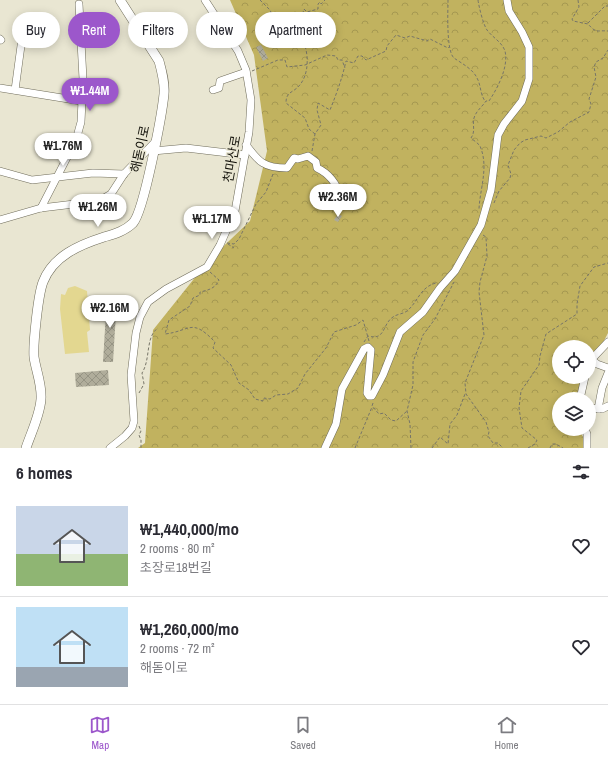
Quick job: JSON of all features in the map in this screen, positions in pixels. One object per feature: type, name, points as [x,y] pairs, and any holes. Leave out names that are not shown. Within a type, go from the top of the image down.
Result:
[{"type":"main road","name":"해돋이로","points":[[26,448],[41,400],[39,373],[34,357],[38,304],[43,282],[51,266],[73,249],[121,231],[133,223],[141,207],[156,141],[164,93],[162,70],[120,0]]},
{"type":"street","name":"천마산로","points":[[205,0],[238,51],[247,73],[251,100],[249,132],[235,211],[220,245],[206,268]]},
{"type":"street","points":[[325,448],[336,424],[342,390],[364,349],[368,347],[371,350],[367,393],[370,396],[374,395],[400,332],[422,312],[455,271],[481,225],[491,190],[498,135],[504,124],[522,101],[528,85],[529,47],[509,11],[507,0]]},
{"type":"street","points":[[41,208],[76,140],[81,122],[83,79],[79,4]]},
{"type":"street","points":[[15,90],[21,48]]},
{"type":"street","points":[[213,90],[219,88],[220,81],[247,73]]},
{"type":"street","points":[[0,88],[81,101]]},
{"type":"street","points":[[0,220],[41,208],[99,201],[111,194],[118,186],[124,174],[156,141]]},
{"type":"street","points":[[246,145],[258,161],[274,167],[287,168],[294,158],[298,159],[308,156],[316,162],[317,168],[322,170],[337,186],[339,196]]},
{"type":"street","points":[[153,151],[186,148],[245,155]]},
{"type":"street","points":[[0,171],[32,180],[93,173],[124,174]]},
{"type":"street","points":[[110,448],[125,436],[132,428],[134,421],[131,374],[136,334],[140,317],[148,302],[166,289],[206,268]]},
{"type":"street","points":[[596,355],[608,342]]},
{"type":"street","points":[[596,364],[608,368]]},
{"type":"street","points":[[608,373],[602,388],[598,409],[608,406]]},
{"type":"street","points":[[586,436],[588,448]]},
{"type":"path","points":[[260,0],[271,12]]},
{"type":"path","points":[[307,12],[318,9],[318,4],[320,2],[321,4],[326,0]]},
{"type":"path","points":[[448,0],[446,20],[450,51],[454,58],[468,68],[477,78],[485,101]]},
{"type":"path","points":[[478,0],[485,27],[500,43],[505,52],[504,72],[500,84],[489,101],[485,101],[473,120],[474,129],[471,138],[479,145],[483,157],[484,181],[480,191],[479,210]]},
{"type":"path","points":[[578,0],[579,7],[572,20],[588,24],[593,30],[608,31]]},
{"type":"path","points":[[588,24],[605,6],[608,6]]},
{"type":"path","points":[[312,159],[314,158],[311,152],[314,148],[312,144],[315,134],[321,125],[317,110],[318,103],[330,110],[331,109],[333,100],[338,96],[346,61],[354,63],[358,56],[362,56],[366,60],[386,51],[387,46],[396,35],[405,38],[410,36],[427,41],[430,39],[442,46],[448,48],[450,46]]},
{"type":"path","points":[[305,48],[308,69],[300,84],[286,97],[286,103],[305,118],[309,129],[315,134]]},
{"type":"path","points":[[493,206],[499,191],[510,178],[511,174],[508,165],[510,157],[520,143],[541,136],[546,138],[558,132],[570,122],[589,112],[591,104],[589,100],[596,77],[594,67],[596,62],[603,58],[608,50]]},
{"type":"path","points":[[247,73],[278,60],[285,60],[287,67],[307,64],[327,55],[334,55],[338,60],[342,60],[345,69]]},
{"type":"path","points":[[234,248],[226,243],[234,244],[239,239],[256,204],[268,188],[274,167]]},
{"type":"path","points":[[475,235],[480,233],[486,237],[488,250],[479,292],[484,335],[465,383],[466,394],[486,422],[490,439],[493,443],[498,443],[503,448]]},
{"type":"path","points":[[528,448],[535,444],[537,440],[522,428],[519,408],[521,391],[539,365],[546,334],[578,314],[577,304],[580,286],[594,267],[608,263]]},
{"type":"path","points":[[206,268],[219,280],[218,283],[209,290],[200,292],[200,295],[193,298],[190,306],[169,320],[165,334],[177,332],[185,328],[194,327],[201,329],[215,342],[213,348],[231,365],[239,383],[249,390],[258,400],[263,401],[264,398],[270,399],[279,394],[288,394],[298,388],[306,374],[326,348],[334,332],[356,325],[363,320],[369,336]]},
{"type":"path","points":[[412,448],[410,424],[407,411],[413,385],[413,362],[424,335],[435,319],[455,280],[455,271]]},
{"type":"path","points":[[369,336],[373,337],[380,335],[393,317],[407,310],[420,293],[427,287],[440,281]]},
{"type":"path","points":[[136,397],[144,384],[142,373],[146,366],[150,341],[154,331],[158,328]]},
{"type":"path","points":[[364,342],[369,336]]},
{"type":"path","points":[[432,448],[440,437],[448,444],[450,424],[457,415],[461,400],[466,394]]},
{"type":"path","points":[[355,448],[372,406],[374,395]]},
{"type":"path","points":[[372,406],[379,414],[384,413],[391,420],[396,421],[407,411]]},
{"type":"path","points":[[140,421],[138,426],[141,431],[139,435],[142,440],[141,448]]},
{"type":"path","points":[[550,448],[552,444],[556,444],[563,448]]},
{"type":"green space","points":[[230,0],[608,0],[608,333],[596,356],[596,340],[552,340],[552,384],[582,384],[578,392],[552,392],[552,436],[582,436],[584,448],[138,448],[145,443],[153,330],[209,260],[250,221],[267,151],[254,55],[247,39],[247,12],[235,12]]},
{"type":"shaded area","points":[[75,286],[87,291],[90,330],[87,332],[89,352],[65,354],[60,309],[61,294],[65,295],[68,288]]},
{"type":"building","points":[[256,48],[263,48],[268,58],[263,61]]},
{"type":"building","points":[[338,214],[342,216],[338,222],[334,220]]},
{"type":"building","points":[[107,296],[117,296],[113,362],[103,362]]},
{"type":"building","points":[[108,370],[109,385],[76,387],[75,373]]}]
